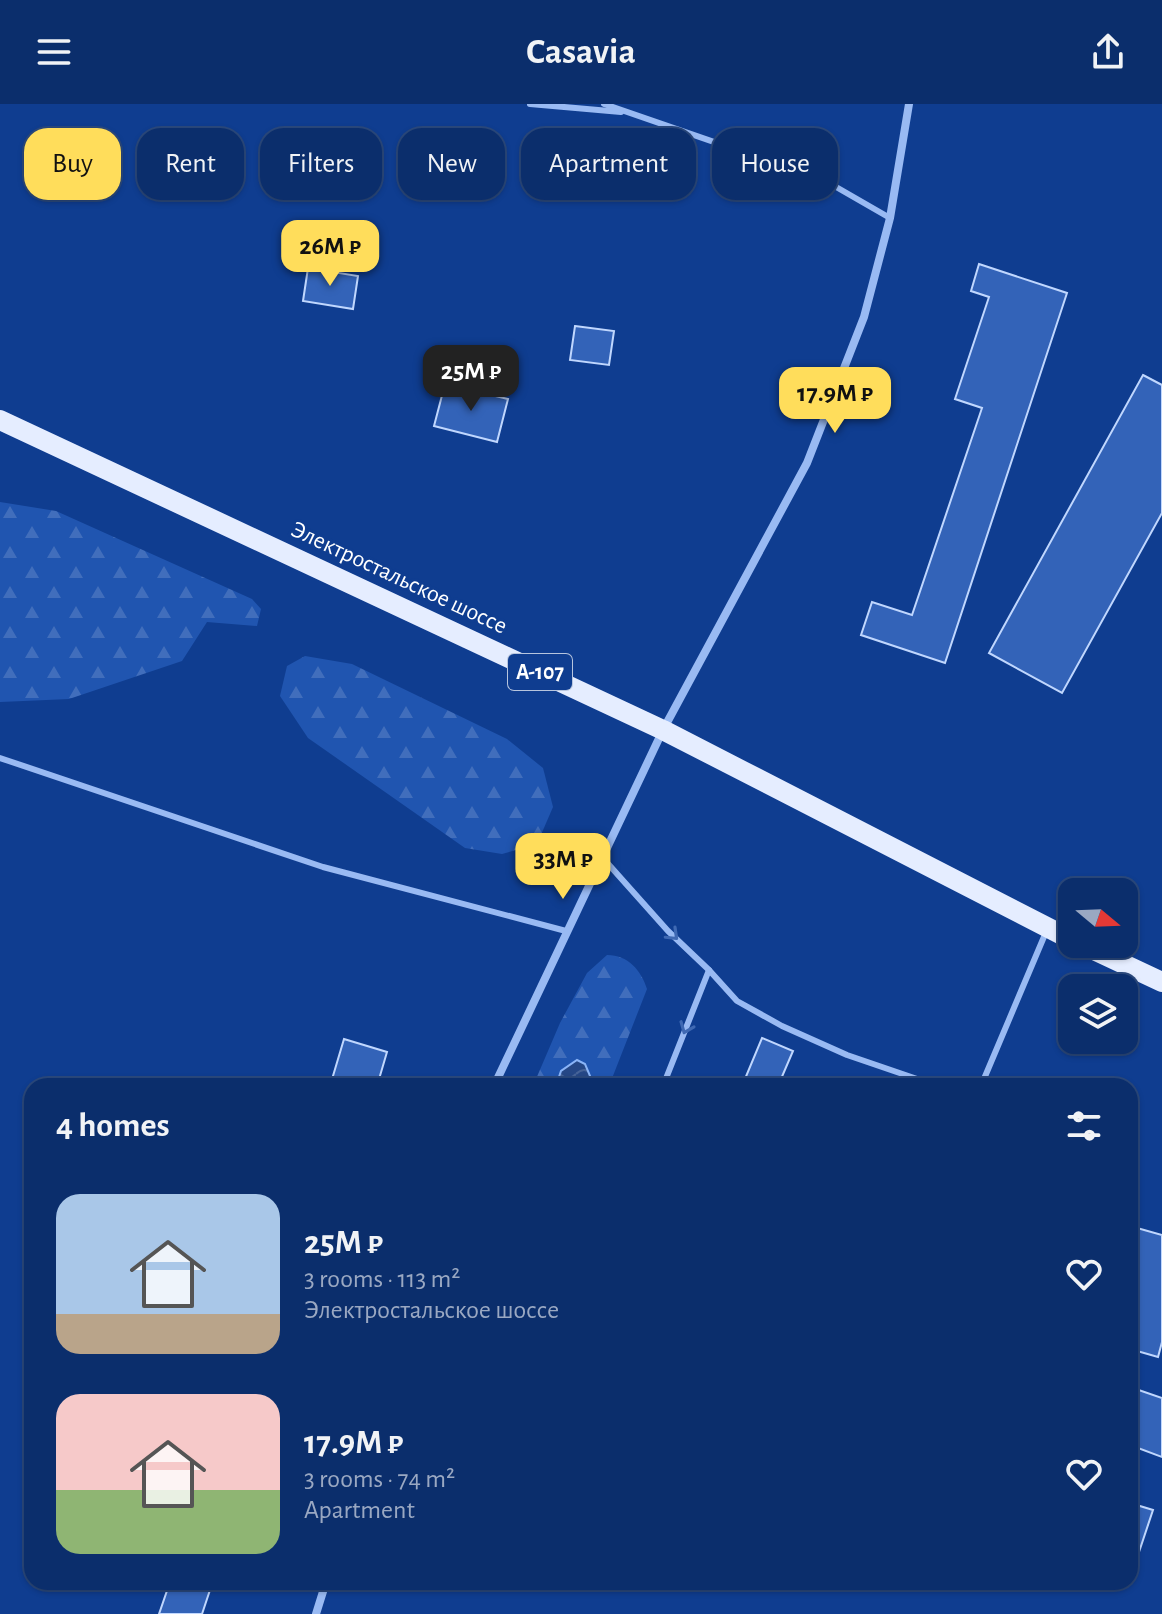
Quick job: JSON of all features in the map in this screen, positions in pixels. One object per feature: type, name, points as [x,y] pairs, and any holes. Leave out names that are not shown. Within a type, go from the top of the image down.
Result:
[{"type":"main road","name":"Электростальское шоссе","points":[[0,420],[663,730],[1058,933]]},
{"type":"main road","points":[[1111,958],[1162,982]]},
{"type":"street","points":[[498,1078],[663,730],[807,463],[864,317],[890,218],[909,104]]},
{"type":"street","points":[[316,1614],[324,1590]]},
{"type":"lane","points":[[530,104],[632,112]]},
{"type":"lane","points":[[604,104],[824,180],[890,218]]},
{"type":"lane","points":[[0,758],[323,867],[566,931]]},
{"type":"lane","points":[[602,857],[668,931],[737,1001],[782,1026],[847,1055],[914,1078]]},
{"type":"lane","points":[[984,1078],[1048,928]]},
{"type":"lane","points":[[666,1078],[709,970]]},
{"type":"green space","points":[[0,502],[56,511],[252,599],[261,609],[257,626],[207,622],[182,661],[69,699],[0,702]]},
{"type":"green space","points":[[305,656],[352,664],[507,739],[543,768],[553,807],[537,844],[502,854],[465,848],[308,738],[280,696],[287,666]]},
{"type":"green space","points":[[607,955],[615,956],[633,965],[647,989],[612,1078],[580,1078],[561,1071],[559,1078],[536,1078],[560,1023],[587,973]]},
{"type":"water","points":[[577,1060],[585,1064],[591,1078],[559,1078],[561,1071]]},
{"type":"building","points":[[979,264],[1067,293],[945,663],[861,635],[872,602],[912,615],[982,408],[955,399],[989,297],[971,291]]},
{"type":"building","points":[[308,268],[358,276],[353,309],[303,301]]},
{"type":"building","points":[[575,326],[614,331],[609,365],[570,360]]},
{"type":"building","points":[[1143,375],[1162,385],[1162,513],[1062,693],[989,653]]},
{"type":"building","points":[[445,384],[508,399],[497,442],[434,426]]},
{"type":"building","points":[[762,1038],[793,1051],[781,1078],[745,1078]]},
{"type":"building","points":[[344,1039],[387,1052],[379,1078],[332,1078]]},
{"type":"building","points":[[1138,1228],[1162,1235],[1162,1342],[1158,1357],[1138,1351]]},
{"type":"building","points":[[1138,1390],[1162,1398],[1162,1457],[1138,1448]]},
{"type":"building","points":[[1138,1505],[1153,1510],[1138,1555]]},
{"type":"building","points":[[167,1590],[210,1590],[202,1614],[159,1614]]}]
